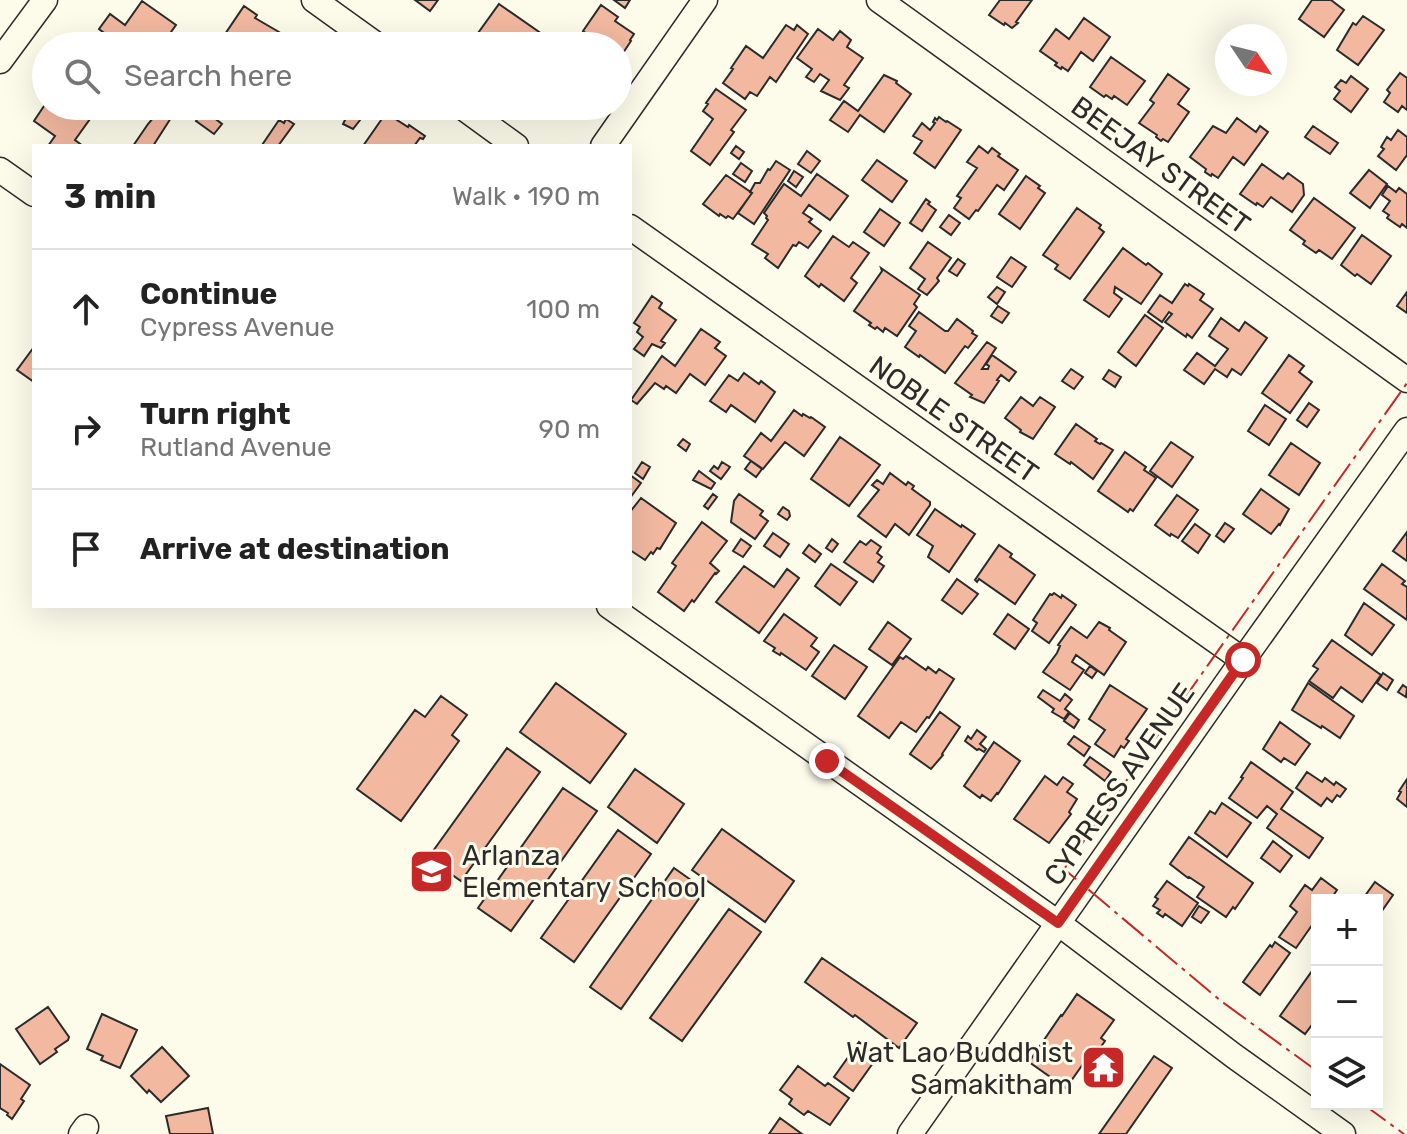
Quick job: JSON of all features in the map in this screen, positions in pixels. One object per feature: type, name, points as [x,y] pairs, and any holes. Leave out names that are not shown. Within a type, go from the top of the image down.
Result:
[{"type":"street","points":[[0,61],[45,0]]},
{"type":"street","points":[[314,0],[359,32]]},
{"type":"street","points":[[632,104],[705,0]]},
{"type":"street","name":"BEEJAY STREET","points":[[879,0],[1407,380]]},
{"type":"street","points":[[480,120],[513,144]]},
{"type":"street","points":[[604,144],[621,120]]},
{"type":"street","points":[[0,170],[32,193]]},
{"type":"street","name":"NOBLE STREET","points":[[632,228],[1243,660]]},
{"type":"street","name":"CYPRESS AVENUE","points":[[910,1134],[1407,430]]},
{"type":"street","points":[[612,608],[1058,923],[1343,1134]]},
{"type":"building","points":[[415,0],[438,0],[430,11]]},
{"type":"building","points":[[614,0],[630,0],[625,8]]},
{"type":"building","points":[[1000,0],[1032,0],[1012,28],[989,15]]},
{"type":"building","points":[[1312,0],[1331,0],[1344,10],[1324,37],[1299,19]]},
{"type":"building","points":[[142,1],[176,25],[171,32],[103,32],[99,29],[110,14],[125,25]]},
{"type":"building","points":[[499,4],[539,32],[479,32]]},
{"type":"building","points":[[601,5],[618,17],[615,21],[631,32],[584,32]]},
{"type":"building","points":[[244,6],[257,15],[255,18],[279,32],[226,32]]},
{"type":"building","points":[[1363,16],[1384,30],[1358,65],[1337,50],[1353,23],[1356,25]]},
{"type":"building","points":[[1084,18],[1110,37],[1093,61],[1081,52],[1068,71],[1061,69],[1040,51],[1056,29],[1069,39]]},
{"type":"building","points":[[786,25],[794,30],[797,25],[808,34],[776,82],[770,77],[757,96],[750,92],[745,99],[723,83],[746,46],[763,58]]},
{"type":"building","points":[[818,29],[833,40],[840,31],[851,40],[847,47],[863,58],[844,85],[849,88],[840,100],[821,91],[829,80],[820,74],[814,82],[806,77],[812,69],[797,58]]},
{"type":"building","points":[[1111,57],[1145,81],[1127,105],[1114,96],[1112,99],[1106,95],[1104,97],[1090,87]]},
{"type":"building","points":[[1400,73],[1407,78],[1407,110],[1402,106],[1398,112],[1384,102],[1390,93],[1387,90]]},
{"type":"building","points":[[1168,74],[1189,89],[1178,104],[1189,112],[1168,142],[1161,141],[1139,123],[1154,103],[1150,100]]},
{"type":"building","points":[[884,75],[897,81],[911,94],[884,132],[860,115],[848,132],[830,120],[844,101],[858,111]]},
{"type":"building","points":[[1351,76],[1368,89],[1351,112],[1334,99],[1340,91],[1335,87],[1341,80],[1346,83]]},
{"type":"building","points":[[716,89],[746,110],[710,165],[691,151],[713,119],[703,111]]},
{"type":"building","points":[[939,117],[961,130],[935,168],[914,153],[922,141],[913,136],[922,123],[930,130],[935,118],[937,120]]},
{"type":"building","points":[[1237,118],[1256,132],[1260,126],[1268,132],[1244,165],[1233,157],[1218,178],[1211,176],[1190,157],[1213,126],[1226,133]]},
{"type":"building","points":[[89,120],[75,140],[80,144],[49,144],[55,136],[34,121]]},
{"type":"building","points":[[151,120],[170,120],[154,144],[134,144]]},
{"type":"building","points":[[217,120],[222,124],[214,134],[196,121]]},
{"type":"building","points":[[279,120],[284,123],[288,120],[294,124],[279,144],[263,144]]},
{"type":"building","points":[[345,120],[360,120],[353,129],[343,124]]},
{"type":"building","points":[[381,120],[397,120],[425,136],[416,144],[364,144]]},
{"type":"building","points":[[1313,126],[1338,143],[1330,154],[1305,137]]},
{"type":"building","points":[[1398,130],[1407,137],[1407,155],[1396,170],[1378,156],[1384,149],[1381,147],[1387,137],[1391,140]]},
{"type":"building","points":[[736,146],[744,152],[739,159],[731,153]]},
{"type":"building","points":[[979,146],[988,153],[992,148],[1018,170],[1004,190],[997,185],[969,219],[954,208],[961,198],[957,196],[977,168],[967,162]]},
{"type":"building","points":[[807,151],[820,161],[811,173],[798,164]]},
{"type":"building","points":[[877,160],[907,181],[892,202],[862,180]]},
{"type":"building","points":[[776,161],[790,170],[754,224],[738,213],[755,183],[760,183]]},
{"type":"building","points":[[741,163],[752,171],[745,182],[733,174]]},
{"type":"building","points":[[1262,164],[1283,179],[1288,173],[1303,184],[1304,195],[1292,212],[1271,197],[1263,207],[1240,194]]},
{"type":"building","points":[[1369,170],[1387,184],[1370,208],[1350,193]]},
{"type":"building","points":[[794,171],[803,177],[796,187],[788,181]]},
{"type":"building","points":[[817,174],[848,196],[830,220],[809,205],[803,213],[821,231],[808,248],[799,242],[793,245],[778,268],[765,258],[768,254],[752,244],[768,220],[764,213],[784,184],[801,196]]},
{"type":"building","points":[[726,175],[752,193],[733,219],[719,216],[703,204]]},
{"type":"building","points":[[1026,176],[1045,193],[1020,229],[999,214]]},
{"type":"building","points":[[1388,186],[1396,192],[1399,188],[1407,194],[1407,228],[1387,218],[1389,215],[1383,211],[1390,201],[1382,195]]},
{"type":"building","points":[[1314,198],[1355,228],[1332,259],[1319,250],[1316,253],[1290,230]]},
{"type":"building","points":[[926,199],[936,210],[922,231],[910,223]]},
{"type":"building","points":[[1077,208],[1101,225],[1099,228],[1104,232],[1070,279],[1055,269],[1058,265],[1043,255]]},
{"type":"building","points":[[880,209],[900,223],[884,246],[864,232]]},
{"type":"building","points":[[949,215],[960,223],[951,235],[940,227]]},
{"type":"building","points":[[1362,235],[1391,256],[1371,284],[1341,265]]},
{"type":"building","points":[[833,236],[849,247],[853,242],[869,253],[851,278],[857,283],[844,301],[805,276]]},
{"type":"building","points":[[928,242],[951,258],[937,278],[939,281],[927,295],[918,289],[925,279],[910,268]]},
{"type":"building","points":[[1123,248],[1162,274],[1141,304],[1115,287],[1114,293],[1122,299],[1109,317],[1084,300]]},
{"type":"building","points":[[1011,257],[1026,267],[1012,287],[997,277]]},
{"type":"building","points":[[958,259],[965,264],[957,276],[949,271]]},
{"type":"building","points":[[881,268],[920,295],[914,304],[917,307],[897,336],[885,328],[883,332],[877,327],[875,329],[854,311],[882,271]]},
{"type":"building","points":[[1185,284],[1204,294],[1200,300],[1213,309],[1192,338],[1165,322],[1172,314],[1169,312],[1162,322],[1148,312],[1160,295],[1172,303]]},
{"type":"building","points":[[997,287],[1005,292],[997,304],[988,297]]},
{"type":"building","points":[[1407,292],[1407,313],[1397,306]]},
{"type":"building","points":[[652,296],[662,303],[659,308],[676,320],[661,341],[665,343],[661,348],[652,344],[644,356],[634,349],[643,337],[637,332],[640,327],[634,323]]},
{"type":"building","points":[[998,306],[1009,313],[1002,323],[991,316]]},
{"type":"building","points":[[919,312],[945,331],[957,319],[977,336],[968,348],[965,346],[945,373],[905,347],[916,331],[909,326]]},
{"type":"building","points":[[1145,315],[1163,328],[1136,366],[1118,352]]},
{"type":"building","points":[[1221,318],[1239,331],[1245,322],[1267,338],[1241,375],[1232,369],[1227,377],[1215,369],[1204,384],[1184,370],[1197,353],[1215,366],[1228,349],[1209,336]]},
{"type":"building","points":[[701,329],[720,342],[715,348],[726,356],[705,385],[690,374],[676,393],[655,383],[637,404],[632,401],[662,356],[675,366]]},
{"type":"building","points":[[987,342],[996,348],[982,369],[988,369],[986,364],[992,355],[1016,372],[1009,381],[1001,375],[984,403],[970,397],[972,395],[955,383]]},
{"type":"building","points":[[32,350],[32,381],[17,370]]},
{"type":"building","points":[[1289,355],[1304,366],[1299,372],[1312,382],[1290,413],[1262,393]]},
{"type":"building","points":[[1071,369],[1083,377],[1074,389],[1062,381]]},
{"type":"building","points":[[1109,370],[1121,377],[1115,387],[1103,379]]},
{"type":"building","points":[[744,373],[775,392],[755,422],[731,405],[726,412],[710,401],[729,375],[738,381]]},
{"type":"building","points":[[1021,397],[1033,406],[1040,397],[1055,407],[1033,439],[1005,418]]},
{"type":"building","points":[[1309,403],[1319,410],[1307,427],[1297,420]]},
{"type":"building","points":[[1265,405],[1286,419],[1269,445],[1248,431]]},
{"type":"building","points":[[794,410],[825,427],[804,456],[785,442],[763,469],[744,456],[761,433],[771,441]]},
{"type":"building","points":[[1076,424],[1097,439],[1095,441],[1113,450],[1093,479],[1055,454]]},
{"type":"building","points":[[840,437],[880,465],[849,506],[811,479]]},
{"type":"building","points":[[683,439],[690,444],[686,451],[678,445]]},
{"type":"building","points":[[1171,442],[1193,457],[1172,487],[1150,471]]},
{"type":"building","points":[[1291,443],[1320,463],[1299,495],[1269,475]]},
{"type":"building","points":[[1125,452],[1156,478],[1133,511],[1130,509],[1128,512],[1098,491]]},
{"type":"building","points":[[751,461],[762,469],[756,477],[745,469]]},
{"type":"building","points":[[642,462],[650,467],[643,479],[635,473]]},
{"type":"building","points":[[722,462],[730,467],[721,479],[710,471],[714,466],[718,469]]},
{"type":"building","points":[[699,471],[715,483],[711,489],[693,480]]},
{"type":"building","points":[[890,473],[906,485],[908,482],[914,486],[912,489],[930,502],[909,535],[895,524],[886,537],[858,516],[879,490],[872,485],[877,480],[883,484]]},
{"type":"building","points":[[632,476],[641,483],[632,495]]},
{"type":"building","points":[[1261,489],[1289,509],[1271,534],[1243,514]]},
{"type":"building","points":[[713,494],[717,497],[708,509],[704,506]]},
{"type":"building","points":[[739,494],[763,511],[760,515],[768,521],[755,539],[731,522],[734,501]]},
{"type":"building","points":[[1177,495],[1198,510],[1178,538],[1155,525]]},
{"type":"building","points":[[641,498],[676,523],[660,549],[657,548],[653,554],[651,552],[645,560],[632,551],[632,509]]},
{"type":"building","points":[[783,507],[789,511],[787,520],[778,514]]},
{"type":"building","points":[[935,509],[975,534],[949,572],[928,557],[933,546],[917,535]]},
{"type":"building","points":[[702,522],[727,541],[710,563],[719,571],[684,611],[658,592],[676,566],[672,563]]},
{"type":"building","points":[[1225,523],[1234,529],[1224,542],[1216,536]]},
{"type":"building","points":[[1195,524],[1210,535],[1198,553],[1182,541]]},
{"type":"building","points":[[1407,532],[1407,561],[1393,551]]},
{"type":"building","points":[[773,533],[789,544],[780,557],[764,546]]},
{"type":"building","points":[[741,539],[751,546],[743,557],[733,551]]},
{"type":"building","points":[[832,539],[838,544],[832,552],[826,548]]},
{"type":"building","points":[[871,540],[881,547],[877,553],[882,557],[878,562],[884,566],[873,582],[844,562],[860,541],[866,545]]},
{"type":"building","points":[[809,545],[821,554],[815,562],[803,553]]},
{"type":"building","points":[[999,545],[1035,575],[1015,604],[979,579],[977,582],[975,580]]},
{"type":"building","points":[[831,564],[857,582],[840,605],[815,586]]},
{"type":"building","points":[[1382,564],[1405,581],[1402,584],[1407,587],[1407,620],[1364,589]]},
{"type":"building","points":[[744,566],[774,587],[787,569],[799,578],[759,633],[716,602]]},
{"type":"building","points":[[957,579],[978,594],[962,614],[942,600]]},
{"type":"building","points":[[1054,593],[1076,605],[1049,643],[1032,631],[1037,623],[1033,620],[1050,594]]},
{"type":"building","points":[[1364,603],[1394,625],[1372,655],[1345,635]]},
{"type":"building","points":[[784,614],[817,638],[811,646],[819,652],[806,670],[773,651],[775,648],[764,641]]},
{"type":"building","points":[[1008,614],[1029,629],[1015,649],[994,634]]},
{"type":"building","points":[[888,622],[911,639],[892,665],[869,649]]},
{"type":"building","points":[[1099,622],[1126,642],[1104,675],[1076,655],[1072,662],[1084,670],[1070,690],[1043,672],[1071,627],[1087,638]]},
{"type":"building","points":[[1332,640],[1381,675],[1362,702],[1341,687],[1333,698],[1309,681],[1318,669],[1313,666]]},
{"type":"building","points":[[834,645],[867,667],[845,699],[812,676]]},
{"type":"building","points":[[906,656],[926,670],[928,667],[936,673],[939,669],[954,679],[929,718],[916,732],[901,722],[889,738],[858,716],[900,657],[903,659]]},
{"type":"building","points":[[1090,666],[1097,671],[1092,678],[1085,673]]},
{"type":"building","points":[[1383,673],[1393,680],[1387,690],[1377,683]]},
{"type":"building","points":[[556,683],[626,734],[590,783],[520,732]]},
{"type":"building","points":[[1308,683],[1354,716],[1340,738],[1292,710]]},
{"type":"building","points":[[1110,685],[1147,709],[1126,739],[1129,741],[1124,748],[1121,746],[1114,757],[1095,744],[1105,730],[1089,719]]},
{"type":"building","points":[[1403,685],[1407,688],[1406,697],[1398,692]]},
{"type":"building","points":[[1043,690],[1060,701],[1065,694],[1072,700],[1065,709],[1069,712],[1064,719],[1052,712],[1054,709],[1038,697]]},
{"type":"building","points":[[441,696],[467,715],[452,735],[459,741],[401,821],[357,789],[415,710],[425,717]]},
{"type":"building","points":[[940,712],[960,727],[931,769],[910,754]]},
{"type":"building","points":[[1070,713],[1079,720],[1074,728],[1064,721]]},
{"type":"building","points":[[1280,722],[1310,744],[1295,765],[1284,758],[1281,762],[1263,749]]},
{"type":"building","points":[[977,730],[986,737],[980,744],[986,749],[984,752],[965,741],[968,736],[971,739]]},
{"type":"building","points":[[1074,736],[1090,747],[1084,756],[1068,744]]},
{"type":"building","points":[[994,742],[1020,761],[991,801],[982,795],[980,798],[964,786]]},
{"type":"building","points":[[507,748],[540,772],[461,881],[428,858]]},
{"type":"building","points":[[1090,757],[1111,772],[1105,781],[1084,765]]},
{"type":"building","points":[[1251,762],[1293,792],[1281,809],[1323,838],[1309,858],[1267,828],[1277,814],[1267,806],[1257,818],[1229,798]]},
{"type":"building","points":[[635,769],[684,804],[657,843],[608,807]]},
{"type":"building","points":[[1307,772],[1322,782],[1325,778],[1346,789],[1332,802],[1327,798],[1321,806],[1296,788]]},
{"type":"building","points":[[1045,776],[1057,785],[1063,777],[1073,784],[1067,792],[1077,799],[1069,812],[1071,814],[1049,843],[1014,819]]},
{"type":"building","points":[[1407,779],[1407,807],[1397,799]]},
{"type":"building","points":[[563,788],[597,811],[511,931],[478,908]]},
{"type":"building","points":[[1222,803],[1251,823],[1227,857],[1195,833],[1210,811],[1215,814]]},
{"type":"building","points":[[722,829],[794,881],[765,922],[692,870]]},
{"type":"building","points":[[618,830],[651,854],[574,962],[541,938]]},
{"type":"building","points":[[1189,837],[1253,883],[1226,917],[1197,897],[1204,887],[1170,864]]},
{"type":"building","points":[[1273,841],[1292,856],[1280,872],[1261,858]]},
{"type":"building","points":[[674,868],[705,890],[621,1009],[590,987]]},
{"type":"building","points":[[1321,878],[1337,890],[1334,894],[1311,894],[1311,927],[1296,948],[1279,937],[1297,912],[1290,906],[1305,885],[1312,890]]},
{"type":"building","points":[[1167,881],[1198,903],[1182,926],[1165,914],[1163,917],[1157,913],[1160,910],[1153,906],[1158,899],[1155,897]]},
{"type":"building","points":[[1375,882],[1393,895],[1383,909],[1383,894],[1366,894]]},
{"type":"building","points":[[1199,906],[1209,912],[1201,923],[1192,917]]},
{"type":"building","points":[[729,909],[761,932],[682,1041],[650,1018]]},
{"type":"building","points":[[1275,942],[1290,953],[1260,995],[1243,982]]},
{"type":"building","points":[[822,958],[917,1023],[899,1048],[805,982]]},
{"type":"building","points":[[1311,972],[1311,1026],[1305,1034],[1280,1016]]},
{"type":"building","points":[[1077,994],[1114,1020],[1101,1038],[1105,1041],[1092,1059],[1088,1057],[1066,1088],[1029,1062]]},
{"type":"building","points":[[48,1007],[69,1037],[55,1049],[57,1052],[40,1064],[16,1029]]},
{"type":"building","points":[[102,1014],[137,1030],[120,1068],[101,1060],[103,1056],[87,1049]]},
{"type":"building","points":[[859,1042],[878,1056],[853,1091],[834,1077]]},
{"type":"building","points":[[162,1047],[189,1076],[161,1102],[131,1076]]},
{"type":"building","points":[[1154,1056],[1172,1068],[1126,1134],[1099,1134]]},
{"type":"building","points":[[0,1064],[30,1085],[12,1119],[0,1108]]},
{"type":"building","points":[[798,1066],[825,1086],[828,1083],[849,1098],[830,1125],[808,1111],[804,1115],[789,1104],[792,1099],[780,1090]]},
{"type":"building","points":[[208,1108],[213,1134],[170,1134],[166,1116]]},
{"type":"building","points":[[780,1118],[802,1134],[769,1134]]},
{"type":"power","points":[[1311,1067],[1221,1001],[1064,869],[1407,383]]},
{"type":"power","points":[[1371,1110],[1404,1134]]},
{"type":"place","name":"Arlanza Elementary School","points":[[431,871]]},
{"type":"place","name":"Wat Lao Buddhist Samakitham","points":[[1104,1068]]},
{"type":"route","points":[[827,761],[1058,923],[1243,660]]}]
